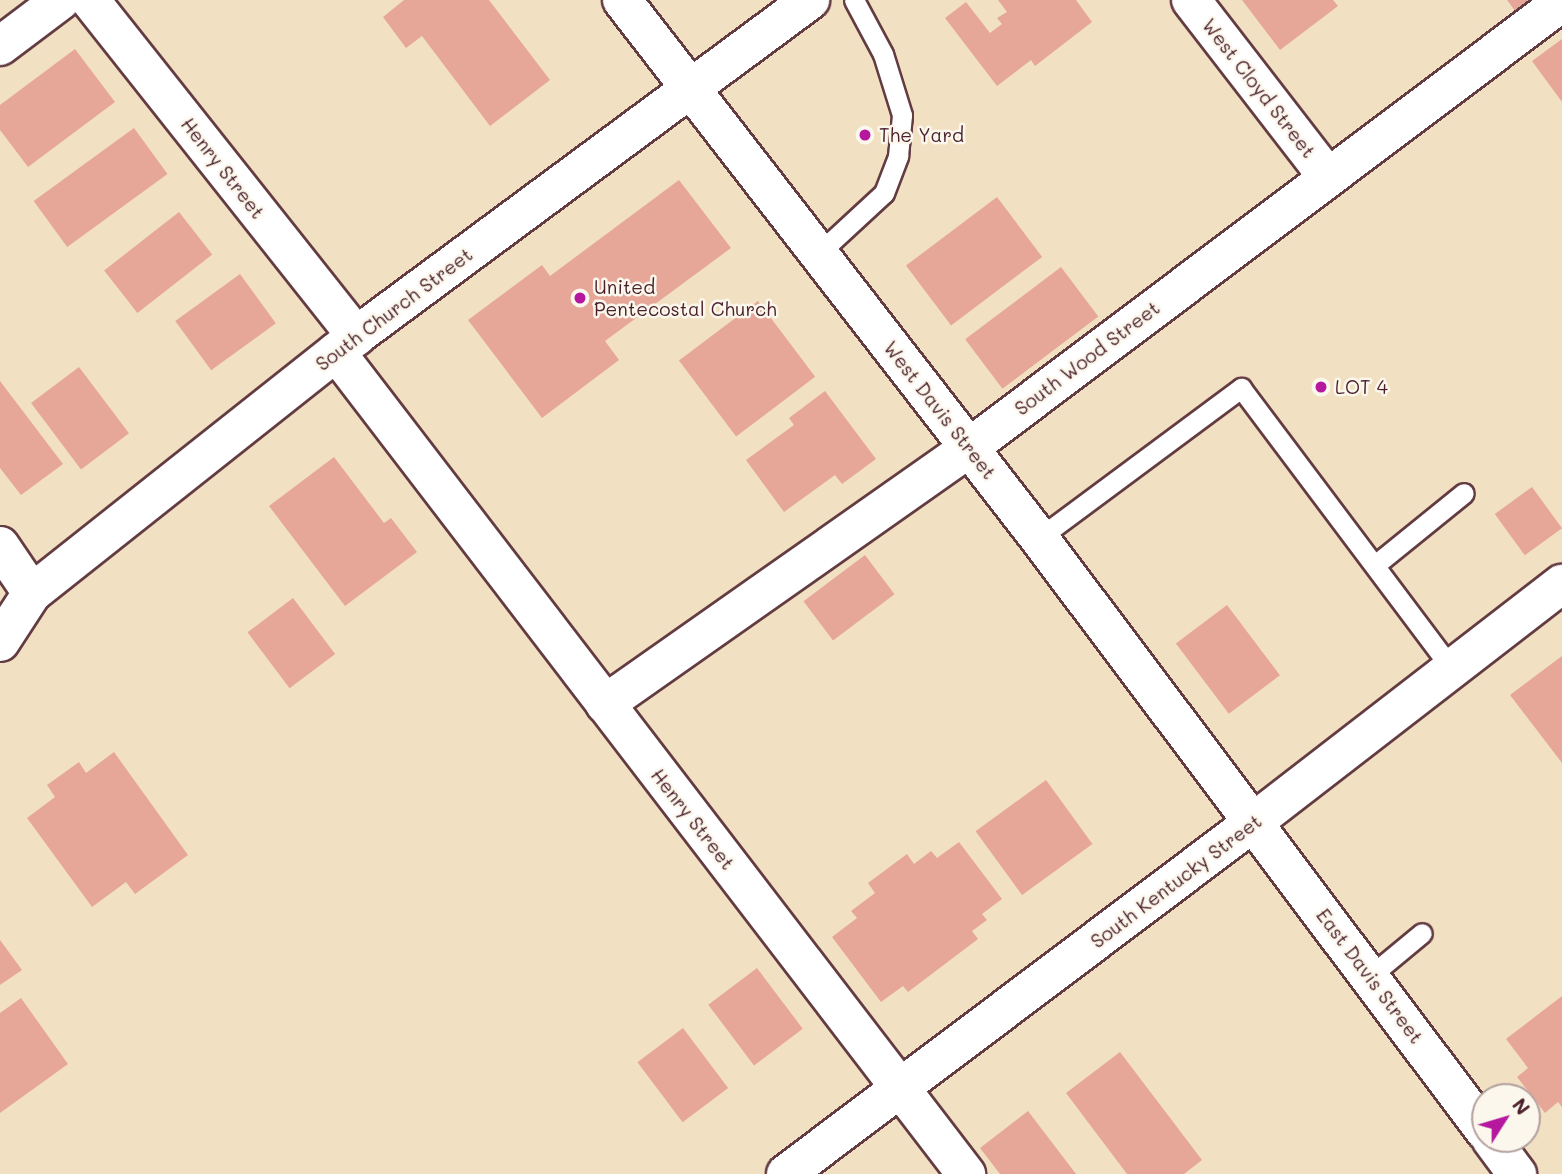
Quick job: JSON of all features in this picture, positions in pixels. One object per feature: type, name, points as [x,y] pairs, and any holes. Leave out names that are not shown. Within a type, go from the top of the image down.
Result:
[{"type":"street","points":[[0,46],[61,0]]},
{"type":"street","name":"Henry Street","points":[[90,0],[346,344],[420,463],[966,1174]]},
{"type":"street","name":"West Davis Street","points":[[622,0],[970,447],[1255,821]]},
{"type":"street","name":"South Church Street","points":[[0,642],[32,593],[346,344],[810,0]]},
{"type":"street","name":"West Cloyd Street","points":[[1191,0],[1328,177]]},
{"type":"street","name":"South Wood Street","points":[[605,704],[970,447],[1562,2]]},
{"type":"street","points":[[0,547],[32,593]]},
{"type":"street","name":"South Kentucky Street","points":[[786,1174],[1255,821],[1562,584]]},
{"type":"street","name":"East Davis Street","points":[[1255,821],[1471,1112]]},
{"type":"street","points":[[1501,1153],[1517,1174]]},
{"type":"lane","points":[[819,253],[884,193],[898,156],[902,115],[883,54],[854,0]]},
{"type":"lane","points":[[1038,538],[1241,388],[1452,669]]},
{"type":"lane","points":[[1375,565],[1464,493]]},
{"type":"lane","points":[[1370,976],[1422,933]]},
{"type":"building","points":[[404,0],[489,0],[550,80],[490,126],[422,36],[406,48],[383,17]]},
{"type":"building","points":[[998,0],[1076,0],[1092,22],[1035,66],[1031,60],[997,86],[945,18],[966,2],[990,33],[1002,24],[997,18],[1007,12]]},
{"type":"building","points":[[1242,0],[1333,0],[1338,6],[1280,50]]},
{"type":"building","points":[[1507,0],[1530,0],[1515,11]]},
{"type":"building","points":[[1562,39],[1562,102],[1532,61]]},
{"type":"building","points":[[75,49],[115,102],[28,167],[0,130],[0,105]]},
{"type":"building","points":[[134,128],[168,174],[67,247],[34,201]]},
{"type":"building","name":"United Pentecostal Church","points":[[679,180],[731,248],[605,341],[619,360],[542,418],[468,320],[542,265],[550,276]]},
{"type":"building","points":[[997,197],[1042,257],[951,326],[906,266]]},
{"type":"building","points":[[179,212],[212,255],[137,313],[104,270]]},
{"type":"building","points":[[1061,267],[1098,317],[1002,389],[965,339]]},
{"type":"building","points":[[240,274],[276,323],[211,370],[175,321]]},
{"type":"building","points":[[758,301],[815,377],[736,436],[679,361]]},
{"type":"building","points":[[79,367],[129,433],[81,469],[31,403]]},
{"type":"building","points":[[0,381],[63,464],[21,495],[0,468]]},
{"type":"building","points":[[825,391],[876,459],[842,484],[835,475],[784,512],[746,460],[794,425],[789,418]]},
{"type":"building","points":[[334,457],[384,523],[391,518],[417,552],[345,606],[269,506]]},
{"type":"building","points":[[1532,487],[1562,528],[1525,555],[1495,514]]},
{"type":"building","points":[[865,555],[894,594],[833,640],[804,601]]},
{"type":"building","points":[[293,598],[335,654],[290,688],[247,632]]},
{"type":"building","points":[[1227,605],[1280,675],[1229,714],[1176,644]]},
{"type":"building","points":[[1562,656],[1562,763],[1510,695]]},
{"type":"building","points":[[114,752],[188,855],[135,894],[126,882],[92,907],[27,818],[55,797],[47,785],[79,762],[86,773]]},
{"type":"building","points":[[1046,780],[1092,844],[1022,895],[976,831]]},
{"type":"building","points":[[959,842],[1002,899],[982,914],[987,920],[972,931],[978,939],[908,992],[903,986],[881,1002],[832,937],[857,918],[851,911],[875,893],[868,883],[907,854],[914,864],[931,851],[937,858]]},
{"type":"building","points":[[0,940],[22,970],[0,985]]},
{"type":"building","points":[[757,968],[803,1029],[754,1065],[708,1005]]},
{"type":"building","points":[[1562,996],[1562,1107],[1558,1102],[1545,1113],[1541,1108],[1541,1083],[1522,1083],[1517,1077],[1528,1068],[1506,1039]]},
{"type":"building","points":[[21,998],[68,1064],[0,1113],[0,1013]]},
{"type":"building","points":[[683,1028],[728,1088],[683,1122],[637,1062]]},
{"type":"building","points":[[1120,1052],[1202,1160],[1184,1174],[1127,1174],[1066,1093]]},
{"type":"building","points":[[1028,1111],[1076,1174],[1000,1174],[980,1148]]},
{"type":"place","name":"The Yard","points":[[865,135]]},
{"type":"place","name":"United Pentecostal Church","points":[[580,298]]},
{"type":"place","name":"LOT 4","points":[[1321,387]]}]
